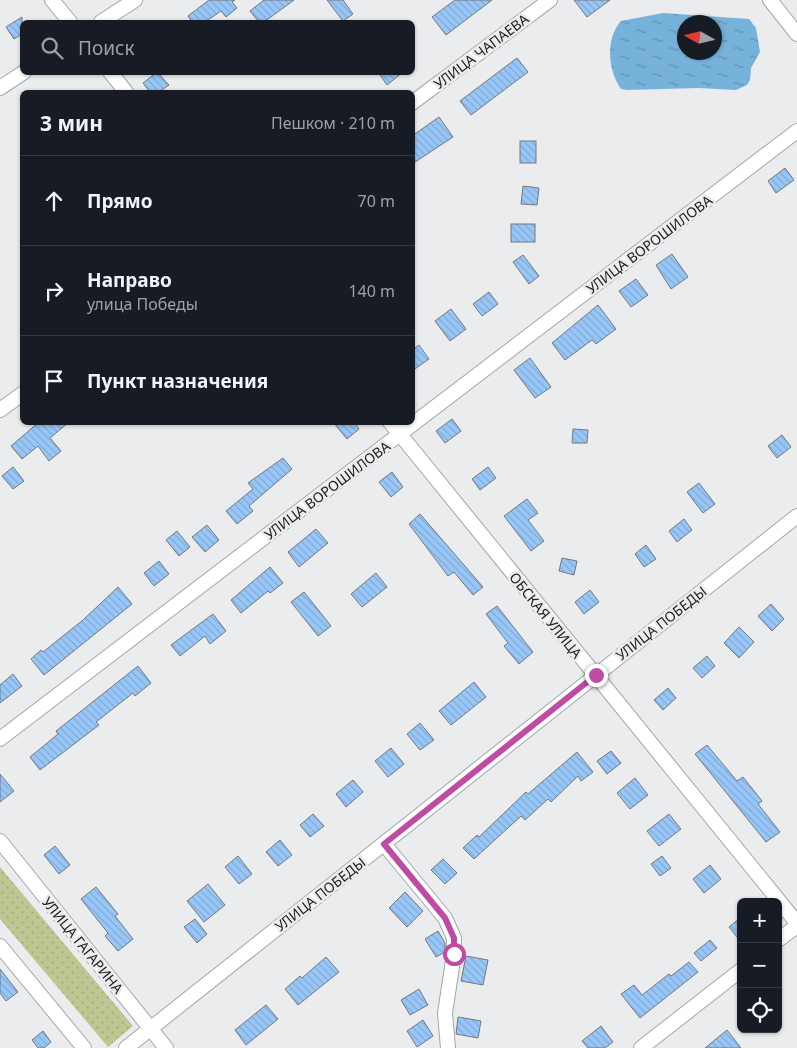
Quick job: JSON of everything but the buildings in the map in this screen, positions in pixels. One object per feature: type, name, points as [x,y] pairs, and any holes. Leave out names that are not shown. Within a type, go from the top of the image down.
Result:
[{"type":"street","points":[[52,0],[68,20]]},
{"type":"street","points":[[104,20],[135,0]]},
{"type":"street","name":"УЛИЦА ЧАПАЕВА","points":[[415,101],[550,0]]},
{"type":"street","points":[[770,0],[797,34]]},
{"type":"street","points":[[0,88],[20,75]]},
{"type":"street","points":[[112,75],[124,90]]},
{"type":"street","name":"УЛИЦА ВОРОШИЛОВА","points":[[415,422],[797,131]]},
{"type":"street","points":[[0,410],[20,395]]},
{"type":"street","name":"ОБСКАЯ УЛИЦА","points":[[392,425],[797,924]]},
{"type":"street","name":"УЛИЦА ВОРОШИЛОВА","points":[[0,740],[411,425]]},
{"type":"street","name":"УЛИЦА ПОБЕДЫ","points":[[126,1048],[797,516]]},
{"type":"street","name":"УЛИЦА ГАГАРИНА","points":[[0,841],[166,1048]]},
{"type":"street","points":[[384,844],[445,918],[454,938],[454,954],[445,1013],[448,1048]]},
{"type":"street","points":[[782,937],[797,924]]},
{"type":"street","points":[[0,946],[84,1048]]},
{"type":"street","points":[[641,1048],[737,973]]},
{"type":"green space","points":[[0,867],[133,1026],[108,1047],[0,919]]},
{"type":"water","points":[[663,13],[692,15],[677,15],[677,60],[722,60],[722,17],[749,19],[756,28],[760,52],[751,68],[750,80],[747,85],[736,90],[699,88],[621,89],[613,73],[610,55],[612,37],[621,21]]},
{"type":"route","points":[[454,954],[454,938],[445,918],[384,844],[596,675]]}]
